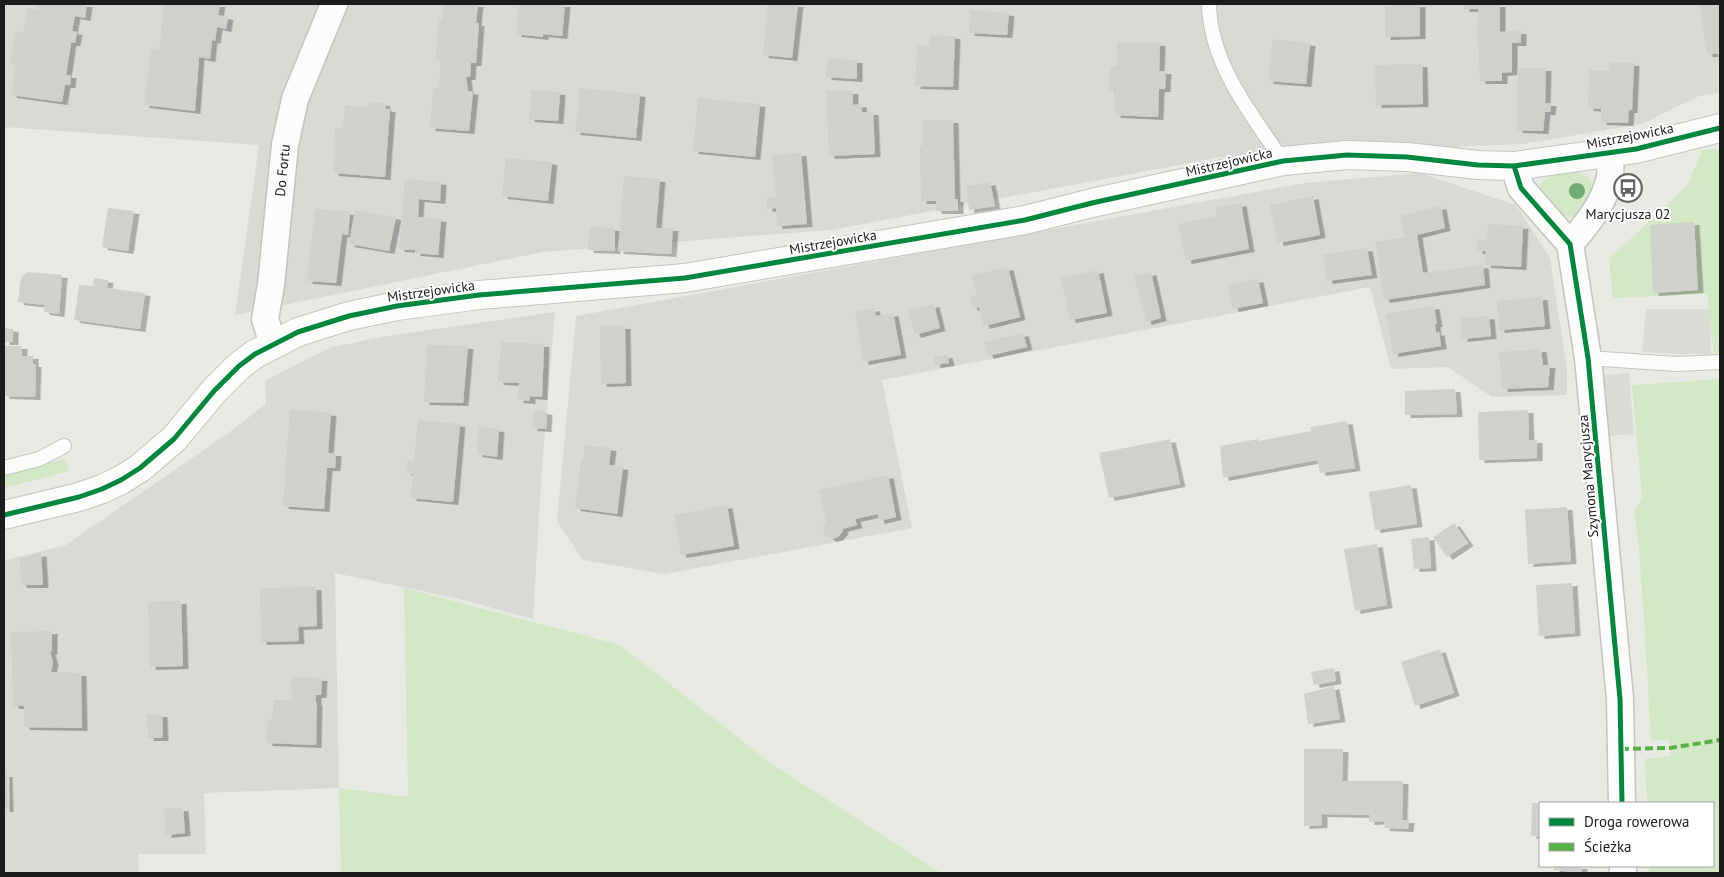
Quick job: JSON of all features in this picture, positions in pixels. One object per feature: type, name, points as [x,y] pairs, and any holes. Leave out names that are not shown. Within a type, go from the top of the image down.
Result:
[{"type":"street","name":"Do Fortu","points":[[273,344],[265,319],[285,145],[295,99],[334,4]]},
{"type":"street","name":"Mistrzejowicka","points":[[4,515],[102,489],[140,468],[174,439],[227,378],[256,354],[273,344],[298,332],[324,323],[397,306],[479,295],[694,277],[1026,220],[1092,203],[1283,162],[1348,155],[1407,157],[1478,165],[1514,166],[1636,149],[1720,128]]},
{"type":"street","points":[[1514,166],[1521,188],[1570,244],[1587,224],[1604,197],[1610,176],[1610,153]]},
{"type":"street","name":"Szymona Marycjusza","points":[[1570,244],[1588,358],[1620,700],[1622,802]]},
{"type":"lane","points":[[1208,4],[1212,32],[1222,61],[1245,105],[1283,162]]},
{"type":"lane","points":[[1588,358],[1676,364],[1720,362]]},
{"type":"lane","points":[[4,468],[39,459],[64,446]]},
{"type":"shaded area","points":[[4,4],[1720,4],[1720,93],[1699,96],[1642,124],[1523,144],[1222,157],[831,230],[543,252],[235,315],[259,145],[4,127]]},
{"type":"shaded area","points":[[1420,173],[1516,205],[1550,258],[1567,370],[1567,395],[1492,397],[1448,367],[1391,369],[1370,287],[882,380],[912,528],[665,574],[583,560],[557,521],[576,316],[1305,183]]},
{"type":"shaded area","points":[[1646,309],[1710,309],[1711,354],[1642,352]]},
{"type":"shaded area","points":[[555,312],[542,467],[533,619],[464,600],[335,573],[339,788],[204,793],[206,854],[138,854],[139,873],[4,873],[4,560],[64,546],[227,434],[266,404],[265,381],[332,347],[387,336]]},
{"type":"shaded area","points":[[1629,373],[1634,434],[1609,436],[1604,375]]},
{"type":"green space","points":[[1720,149],[1720,353],[1714,354],[1707,294],[1613,298],[1609,259],[1687,186],[1702,150]]},
{"type":"green space","points":[[1577,171],[1589,178],[1594,190],[1581,211],[1573,217],[1568,217],[1556,210],[1539,189],[1546,179],[1554,174]]},
{"type":"green space","points":[[1720,379],[1720,873],[1649,873],[1649,867],[1714,867],[1714,802],[1647,802],[1645,759],[1671,756],[1669,739],[1651,741],[1639,549],[1634,512],[1642,497],[1632,385]]},
{"type":"green space","points":[[65,459],[69,471],[4,488],[4,474]]},
{"type":"green space","points":[[404,588],[620,645],[769,762],[941,873],[341,873],[339,788],[408,797]]},
{"type":"building","points":[[38,4],[87,4],[85,18],[75,16],[72,31],[77,32],[75,43],[71,43],[66,75],[71,75],[70,85],[65,85],[62,102],[11,95],[16,65],[10,64],[15,32],[23,33],[28,8],[37,10]]},
{"type":"building","points":[[164,4],[220,4],[218,15],[228,17],[226,29],[217,27],[215,41],[212,40],[210,59],[199,57],[195,111],[144,105],[151,48],[159,50]]},
{"type":"building","points":[[444,4],[478,4],[476,23],[479,23],[476,63],[471,63],[470,77],[466,77],[468,91],[473,92],[469,131],[430,128],[433,88],[439,89],[441,60],[435,60],[439,20],[442,20]]},
{"type":"building","points":[[519,4],[565,4],[562,36],[543,34],[543,37],[516,34]]},
{"type":"building","points":[[768,4],[798,4],[792,58],[763,55]]},
{"type":"building","points":[[1420,4],[1420,36],[1385,37],[1385,6]]},
{"type":"building","points":[[1464,4],[1500,4],[1500,32],[1521,31],[1521,43],[1512,43],[1512,72],[1502,73],[1502,81],[1480,81],[1478,9],[1464,9]]},
{"type":"building","points":[[1700,4],[1720,4],[1720,61],[1718,54],[1707,54]]},
{"type":"building","points":[[970,10],[1009,13],[1007,35],[969,33]]},
{"type":"building","points":[[930,35],[955,36],[953,87],[915,86],[917,46],[929,46]]},
{"type":"building","points":[[1273,39],[1310,43],[1306,84],[1268,81]]},
{"type":"building","points":[[1117,42],[1160,43],[1159,71],[1166,71],[1165,89],[1159,89],[1158,117],[1115,115],[1115,90],[1109,90],[1110,66],[1117,66]]},
{"type":"building","points":[[828,59],[857,60],[857,79],[826,77]]},
{"type":"building","points":[[1609,62],[1634,63],[1632,110],[1629,110],[1628,123],[1601,122],[1601,109],[1588,108],[1589,70],[1609,71]]},
{"type":"building","points":[[1422,64],[1423,104],[1376,105],[1375,65]]},
{"type":"building","points":[[1518,68],[1546,68],[1545,103],[1551,103],[1550,112],[1545,112],[1543,131],[1517,130]]},
{"type":"building","points":[[580,88],[640,94],[636,138],[575,132]]},
{"type":"building","points":[[531,90],[560,92],[558,121],[529,119]]},
{"type":"building","points":[[826,91],[853,91],[853,105],[861,104],[862,112],[873,112],[875,154],[829,156]]},
{"type":"building","points":[[698,98],[760,104],[755,157],[693,151]]},
{"type":"building","points":[[370,102],[384,103],[386,109],[390,109],[385,177],[333,173],[335,128],[343,129],[345,105],[366,107]]},
{"type":"building","points":[[923,120],[953,120],[955,199],[958,199],[958,211],[936,211],[936,201],[921,201],[920,146],[923,145]]},
{"type":"building","points":[[801,153],[807,224],[777,226],[776,208],[767,209],[766,198],[776,197],[772,155]]},
{"type":"building","points":[[506,158],[552,162],[548,201],[502,196]]},
{"type":"building","points":[[624,176],[660,179],[656,228],[673,228],[671,254],[618,251]]},
{"type":"building","points":[[405,179],[441,182],[440,201],[419,199],[418,217],[441,219],[438,255],[415,253],[415,250],[399,249]]},
{"type":"building","points":[[990,182],[995,206],[969,210],[966,186]]},
{"type":"building","points":[[1313,196],[1320,235],[1278,243],[1270,205]]},
{"type":"building","points":[[1241,203],[1249,249],[1186,261],[1178,224],[1217,216],[1216,208]]},
{"type":"building","points":[[1441,206],[1445,228],[1417,235],[1423,273],[1483,265],[1485,285],[1384,300],[1375,242],[1405,237],[1400,216]]},
{"type":"building","points":[[108,208],[134,211],[128,251],[102,247]]},
{"type":"building","points":[[315,209],[350,212],[348,235],[342,234],[336,283],[307,281]]},
{"type":"building","points":[[355,210],[396,217],[389,251],[349,244]]},
{"type":"building","points":[[1694,222],[1698,290],[1653,293],[1650,225]]},
{"type":"building","points":[[1488,224],[1523,226],[1521,267],[1485,265],[1486,251],[1477,251],[1478,239],[1487,240]]},
{"type":"building","points":[[589,227],[615,228],[615,251],[588,250]]},
{"type":"building","points":[[1367,248],[1372,275],[1327,281],[1323,255]]},
{"type":"building","points":[[1008,267],[1020,317],[984,326],[979,307],[972,308],[970,297],[977,295],[972,275]]},
{"type":"building","points":[[1098,270],[1107,313],[1070,320],[1061,278]]},
{"type":"building","points":[[28,272],[62,275],[59,314],[44,312],[45,305],[18,302],[21,277]]},
{"type":"building","points":[[1151,272],[1161,318],[1146,322],[1134,276]]},
{"type":"building","points":[[94,278],[108,280],[107,288],[145,293],[140,329],[74,320],[77,300],[80,301],[77,299],[79,285],[93,286]]},
{"type":"building","points":[[1258,279],[1263,303],[1233,309],[1227,285]]},
{"type":"building","points":[[1542,297],[1545,326],[1499,330],[1497,301]]},
{"type":"building","points":[[934,304],[940,328],[915,335],[908,310]]},
{"type":"building","points":[[1434,306],[1437,324],[1435,324],[1436,333],[1439,332],[1441,346],[1393,354],[1386,314]]},
{"type":"building","points":[[874,308],[876,316],[893,313],[901,355],[863,362],[855,312]]},
{"type":"building","points":[[1489,316],[1491,336],[1462,339],[1460,318]]},
{"type":"building","points":[[600,326],[625,326],[626,383],[601,384]]},
{"type":"building","points":[[4,328],[13,329],[13,342],[4,342]]},
{"type":"building","points":[[1023,333],[1027,347],[988,356],[984,342]]},
{"type":"building","points":[[501,342],[544,344],[542,397],[530,396],[530,401],[518,400],[519,383],[498,382]]},
{"type":"building","points":[[427,345],[468,346],[463,403],[424,402]]},
{"type":"building","points":[[4,346],[22,346],[22,356],[33,356],[33,364],[36,364],[35,397],[4,396]]},
{"type":"building","points":[[1541,349],[1543,365],[1550,365],[1548,387],[1502,389],[1499,352]]},
{"type":"building","points":[[947,355],[949,363],[935,365],[934,357]]},
{"type":"building","points":[[1455,389],[1457,414],[1405,415],[1405,391]]},
{"type":"building","points":[[290,409],[331,413],[328,453],[336,453],[335,468],[327,468],[324,509],[283,506]]},
{"type":"building","points":[[534,410],[547,412],[546,429],[532,428]]},
{"type":"building","points":[[1528,410],[1529,440],[1537,440],[1537,458],[1479,460],[1478,412]]},
{"type":"building","points":[[418,420],[460,424],[453,502],[411,498],[413,474],[406,473],[407,461],[414,461]]},
{"type":"building","points":[[1347,421],[1355,468],[1320,473],[1317,460],[1223,478],[1220,446],[1311,431],[1311,427]]},
{"type":"building","points":[[479,427],[499,429],[497,457],[477,454]]},
{"type":"building","points":[[1170,439],[1180,484],[1109,498],[1099,453]]},
{"type":"building","points":[[585,445],[611,448],[609,465],[623,467],[617,514],[575,508],[581,459],[583,460]]},
{"type":"building","points":[[888,475],[896,517],[879,521],[878,514],[855,519],[857,525],[842,529],[843,531],[838,537],[831,539],[824,534],[823,527],[826,521],[819,490]]},
{"type":"building","points":[[1411,485],[1417,524],[1375,530],[1369,492]]},
{"type":"building","points":[[727,505],[734,546],[681,555],[674,515]]},
{"type":"building","points":[[1567,507],[1571,561],[1528,564],[1525,510]]},
{"type":"building","points":[[1454,523],[1468,543],[1447,557],[1433,537]]},
{"type":"building","points":[[1429,537],[1431,568],[1414,569],[1411,539]]},
{"type":"building","points":[[1377,544],[1387,605],[1355,611],[1344,549]]},
{"type":"building","points":[[41,553],[43,585],[21,585],[20,558]]},
{"type":"building","points":[[1572,583],[1575,633],[1539,636],[1536,585]]},
{"type":"building","points":[[316,587],[317,626],[298,627],[299,641],[261,642],[260,588]]},
{"type":"building","points":[[181,601],[183,666],[150,667],[148,602]]},
{"type":"building","points":[[52,631],[52,651],[50,652],[53,662],[51,672],[81,673],[82,728],[24,727],[24,706],[13,706],[11,632]]},
{"type":"building","points":[[1440,649],[1454,693],[1415,706],[1401,662]]},
{"type":"building","points":[[1334,668],[1336,681],[1314,685],[1311,672]]},
{"type":"building","points":[[291,677],[322,678],[321,695],[316,695],[316,745],[267,743],[267,723],[272,718],[274,700],[293,700]]},
{"type":"building","points":[[1334,686],[1340,719],[1308,724],[1304,694]]},
{"type":"building","points":[[147,714],[162,714],[163,738],[148,738]]},
{"type":"building","points":[[1304,749],[1343,749],[1342,781],[1403,781],[1402,820],[1409,820],[1408,829],[1384,828],[1385,821],[1369,822],[1369,815],[1322,814],[1322,825],[1304,826]]},
{"type":"building","points":[[4,774],[7,774],[8,809],[4,809]]},
{"type":"building","points":[[1532,803],[1539,803],[1539,836],[1531,836]]},
{"type":"building","points":[[183,808],[185,833],[166,835],[164,809]]},
{"type":"building","points":[[1554,867],[1582,867],[1582,873],[1565,873],[1565,871],[1554,870]]},
{"type":"marked path","points":[[1621,749],[1670,748],[1720,740]]},
{"type":"cycle path","points":[[4,515],[79,497],[121,480],[140,468],[174,439],[214,391],[239,366],[255,354],[298,332],[349,316],[397,306],[479,295],[685,278],[1025,220],[1092,203],[1283,161],[1347,155],[1407,157],[1478,165],[1514,166],[1636,149],[1720,128]]},
{"type":"cycle path","points":[[1514,166],[1521,188],[1570,244],[1588,358],[1620,699],[1622,802]]},
{"type":"place","name":"Marycjusza 02","points":[[1628,188]]}]
